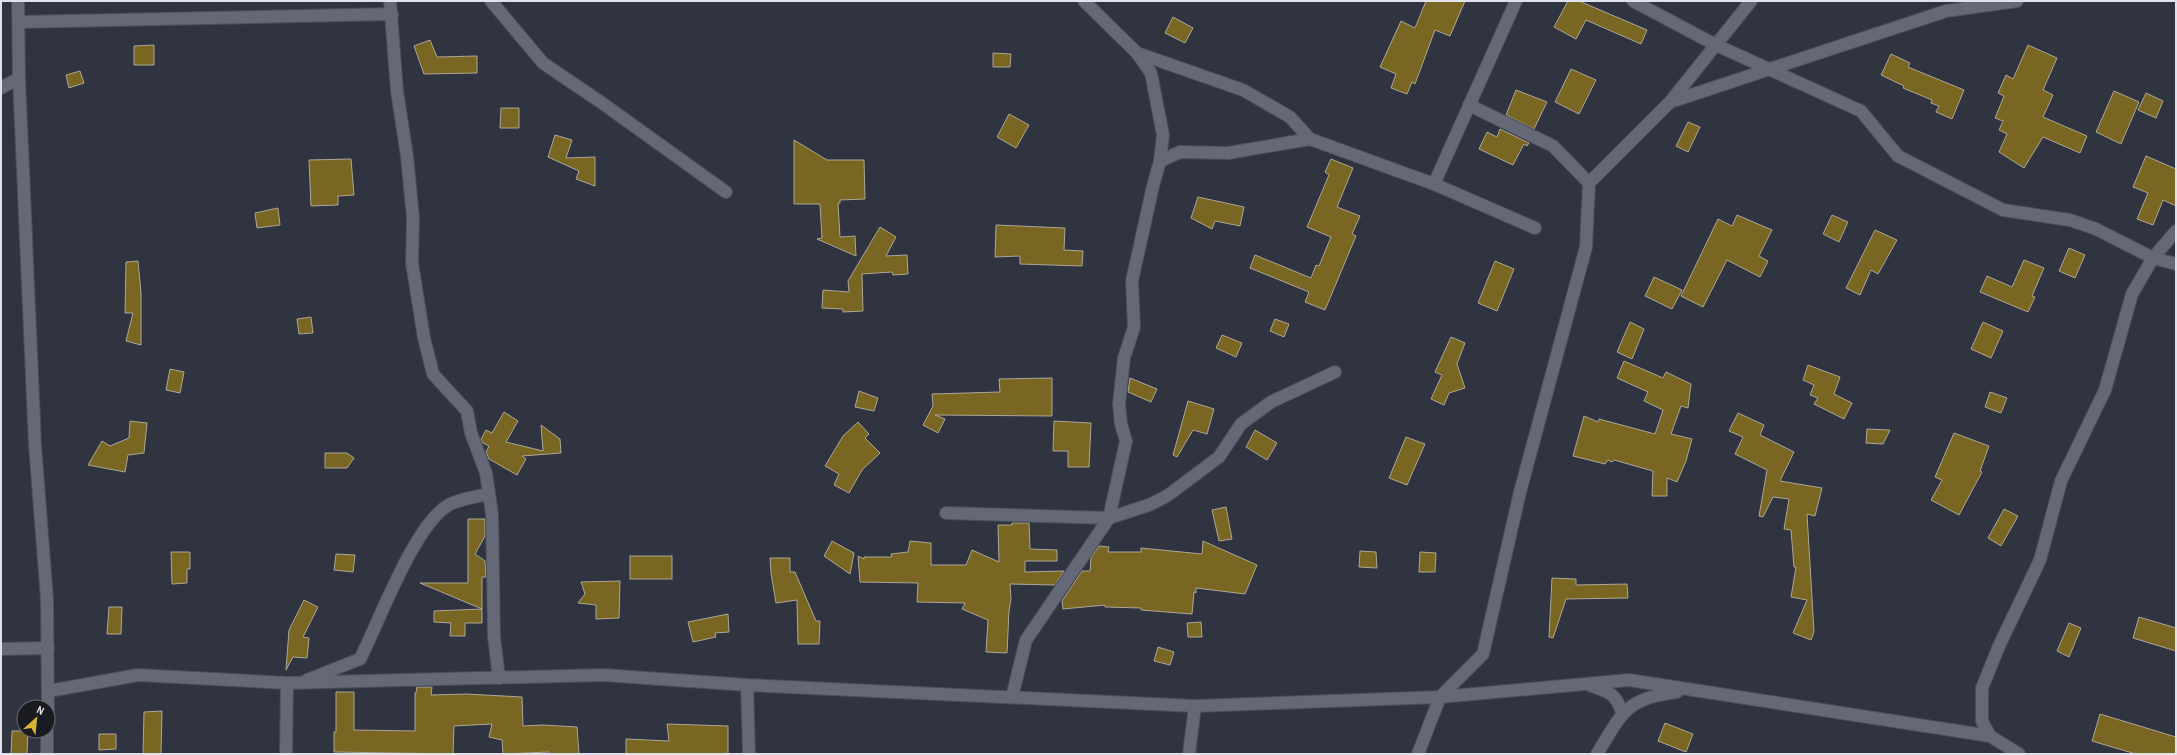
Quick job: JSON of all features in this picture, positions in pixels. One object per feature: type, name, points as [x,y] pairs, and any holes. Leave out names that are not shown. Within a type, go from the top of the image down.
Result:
[{"type":"street","points":[[18,1],[19,78],[35,445],[46,599],[49,699]]},
{"type":"street","points":[[390,1],[397,91],[407,156],[413,218],[412,263],[424,338],[433,374],[467,411],[472,433],[486,473],[492,514],[494,637],[499,678]]},
{"type":"street","points":[[491,1],[543,63],[602,103],[726,192]]},
{"type":"street","points":[[1012,697],[1026,640],[1109,518],[1126,441],[1121,424],[1119,404],[1124,358],[1134,327],[1132,280],[1152,186],[1160,161],[1163,135],[1151,73],[1137,52],[1084,1]]},
{"type":"street","points":[[1434,184],[1516,1]]},
{"type":"street","points":[[1632,1],[1716,45],[1768,70],[1861,111],[1898,156],[2003,210],[2070,220],[2096,229],[2153,258],[2176,264]]},
{"type":"street","points":[[1418,754],[1440,697],[1483,654],[1520,492],[1586,247],[1589,183],[1670,102],[1751,1]]},
{"type":"street","points":[[1670,102],[1946,11],[2017,1]]},
{"type":"street","points":[[19,22],[392,14]]},
{"type":"street","points":[[1137,52],[1243,90],[1290,117],[1310,139],[1434,184],[1535,228]]},
{"type":"street","points":[[1,88],[19,78]]},
{"type":"street","points":[[1469,105],[1553,146],[1589,183]]},
{"type":"street","points":[[1160,161],[1180,152],[1228,152],[1310,139]]},
{"type":"street","points":[[1990,736],[1982,721],[1982,688],[1999,646],[2040,560],[2060,481],[2106,390],[2132,294],[2153,258],[2176,230]]},
{"type":"street","points":[[946,513],[1109,518],[1149,505],[1167,496],[1219,458],[1242,424],[1271,402],[1335,372]]},
{"type":"street","points":[[300,683],[360,659],[410,554],[433,517],[448,505],[488,494]]},
{"type":"street","points":[[1,649],[48,648]]},
{"type":"street","points":[[49,691],[138,675],[287,683],[603,675],[747,685],[1195,706],[1440,697],[1629,680],[1990,736],[2020,754]]},
{"type":"street","points":[[286,754],[287,683]]},
{"type":"street","points":[[1585,684],[1611,693],[1618,701],[1622,713]]},
{"type":"street","points":[[747,685],[749,754]]},
{"type":"street","points":[[1597,754],[1622,713],[1637,701],[1654,695],[1692,690]]},
{"type":"street","points":[[1189,754],[1195,706]]},
{"type":"street","points":[[47,739],[47,754]]},
{"type":"building","points":[[1426,1],[1465,1],[1450,36],[1435,30],[1415,84],[1412,82],[1407,94],[1391,88],[1396,74],[1380,67],[1401,21],[1415,28]]},
{"type":"building","points":[[1568,1],[1579,1],[1647,30],[1641,44],[1586,20],[1576,39],[1554,27]]},
{"type":"building","points":[[1173,17],[1193,28],[1185,43],[1165,33]]},
{"type":"building","points":[[430,40],[437,57],[477,56],[477,73],[424,74],[414,46]]},
{"type":"building","points":[[154,45],[154,65],[134,65],[134,46]]},
{"type":"building","points":[[2028,45],[2057,58],[2043,90],[2053,95],[2043,117],[2087,136],[2080,153],[2043,137],[2024,168],[1999,152],[2007,134],[1999,130],[2003,121],[1995,118],[2004,96],[1998,93],[2006,75],[2013,79]]},
{"type":"building","points":[[993,53],[1011,54],[1010,67],[993,67]]},
{"type":"building","points":[[1891,54],[1910,63],[1908,67],[1964,90],[1952,119],[1936,112],[1939,106],[1931,103],[1932,100],[1903,88],[1904,86],[1881,75]]},
{"type":"building","points":[[1571,69],[1596,80],[1579,114],[1555,102]]},
{"type":"building","points":[[80,71],[84,83],[69,88],[66,75]]},
{"type":"building","points":[[1516,90],[1547,102],[1534,129],[1506,115]]},
{"type":"building","points":[[2114,91],[2139,102],[2121,144],[2096,132]]},
{"type":"building","points":[[2146,93],[2163,101],[2156,118],[2138,110]]},
{"type":"building","points":[[501,108],[519,108],[519,128],[500,128]]},
{"type":"building","points":[[1009,114],[1029,125],[1016,148],[997,137]]},
{"type":"building","points":[[1688,122],[1700,127],[1688,152],[1676,146]]},
{"type":"building","points":[[1500,129],[1529,143],[1527,146],[1524,144],[1513,165],[1479,149],[1487,132],[1497,137]]},
{"type":"building","points":[[555,135],[572,140],[566,158],[595,157],[595,186],[576,179],[579,171],[548,157]]},
{"type":"building","points":[[794,140],[827,160],[864,160],[865,199],[840,200],[840,203],[838,203],[840,237],[855,236],[856,256],[817,239],[822,238],[820,204],[794,204]]},
{"type":"building","points":[[2146,156],[2176,169],[2176,206],[2163,200],[2153,225],[2137,219],[2148,193],[2133,187]]},
{"type":"building","points":[[351,159],[354,195],[338,196],[338,205],[311,206],[309,160]]},
{"type":"building","points":[[1331,159],[1353,168],[1337,207],[1360,216],[1352,234],[1356,236],[1325,310],[1305,302],[1309,292],[1250,268],[1255,255],[1311,278],[1316,265],[1319,266],[1331,237],[1307,227],[1329,175],[1325,172]]},
{"type":"building","points":[[1198,197],[1244,207],[1240,226],[1215,221],[1212,229],[1191,218]]},
{"type":"building","points":[[278,208],[280,225],[257,228],[255,213]]},
{"type":"building","points":[[1737,215],[1772,230],[1759,256],[1768,261],[1760,277],[1727,260],[1703,307],[1681,296],[1718,219],[1732,226]]},
{"type":"building","points":[[1832,215],[1848,222],[1839,242],[1823,234]]},
{"type":"building","points":[[996,225],[1065,228],[1064,250],[1083,251],[1082,266],[1020,264],[1020,256],[995,257]]},
{"type":"building","points":[[880,227],[896,237],[886,256],[907,255],[908,274],[893,275],[892,272],[862,274],[863,311],[843,312],[843,309],[822,308],[823,290],[849,292],[848,281]]},
{"type":"building","points":[[1875,230],[1897,240],[1878,274],[1871,270],[1860,295],[1846,288]]},
{"type":"building","points":[[2069,248],[2085,255],[2075,278],[2059,271]]},
{"type":"building","points":[[2024,260],[2044,268],[2032,296],[2035,297],[2028,312],[1980,292],[1987,276],[2012,287]]},
{"type":"building","points":[[138,261],[141,293],[141,345],[126,341],[133,313],[125,313],[126,262]]},
{"type":"building","points":[[1495,261],[1514,269],[1497,311],[1478,303]]},
{"type":"building","points":[[1654,277],[1682,290],[1672,309],[1645,296]]},
{"type":"building","points":[[311,317],[313,333],[299,334],[297,319]]},
{"type":"building","points":[[1275,319],[1289,324],[1284,337],[1270,331]]},
{"type":"building","points":[[1630,322],[1644,329],[1632,359],[1617,352]]},
{"type":"building","points":[[1983,322],[2003,331],[1991,358],[1971,349]]},
{"type":"building","points":[[1222,335],[1242,343],[1236,357],[1216,348]]},
{"type":"building","points":[[1451,337],[1465,343],[1457,364],[1465,388],[1449,393],[1444,405],[1431,399],[1442,375],[1435,372]]},
{"type":"building","points":[[1624,361],[1663,378],[1666,372],[1691,384],[1688,408],[1681,406],[1671,434],[1692,439],[1686,461],[1677,482],[1667,478],[1667,496],[1652,496],[1653,471],[1614,460],[1612,462],[1608,460],[1605,464],[1573,456],[1584,416],[1598,422],[1599,419],[1655,434],[1663,410],[1644,401],[1648,392],[1617,378]]},
{"type":"building","points":[[1808,365],[1840,377],[1834,394],[1852,403],[1844,419],[1814,404],[1818,398],[1810,395],[1814,385],[1803,380]]},
{"type":"building","points":[[170,369],[184,372],[180,393],[166,390]]},
{"type":"building","points":[[1052,378],[1052,416],[935,415],[945,419],[938,433],[923,425],[933,406],[932,394],[1000,392],[999,379]]},
{"type":"building","points":[[1130,378],[1157,389],[1151,402],[1128,392]]},
{"type":"building","points":[[859,391],[878,398],[874,411],[855,407]]},
{"type":"building","points":[[1990,392],[2007,398],[2001,413],[1985,407]]},
{"type":"building","points":[[1188,401],[1214,409],[1207,434],[1193,430],[1177,457],[1173,455]]},
{"type":"building","points":[[504,412],[518,421],[506,442],[543,451],[541,425],[560,439],[561,453],[522,456],[526,459],[517,475],[489,459],[486,452],[489,446],[483,443],[481,439],[486,430],[492,433]]},
{"type":"building","points":[[1738,413],[1764,425],[1760,435],[1794,452],[1780,481],[1822,488],[1815,516],[1807,514],[1814,632],[1811,640],[1793,633],[1807,600],[1791,597],[1796,567],[1794,567],[1791,530],[1784,529],[1789,499],[1773,497],[1763,517],[1759,516],[1767,470],[1735,454],[1743,437],[1729,431]]},
{"type":"building","points":[[130,421],[147,423],[144,453],[128,455],[125,472],[88,465],[102,441],[110,446],[129,438]]},
{"type":"building","points":[[1054,421],[1091,423],[1089,467],[1068,467],[1068,451],[1053,451]]},
{"type":"building","points":[[858,422],[869,434],[865,438],[880,453],[862,470],[849,493],[834,485],[839,474],[825,466],[843,436]]},
{"type":"building","points":[[1867,429],[1890,430],[1883,444],[1866,443]]},
{"type":"building","points":[[1255,430],[1277,443],[1267,460],[1246,447]]},
{"type":"building","points":[[1954,433],[1989,446],[1980,471],[1982,472],[1959,515],[1931,500],[1942,480],[1935,477]]},
{"type":"building","points":[[1406,437],[1425,444],[1407,485],[1389,478]]},
{"type":"building","points":[[325,453],[347,453],[354,458],[347,468],[325,468]]},
{"type":"building","points":[[1226,507],[1232,539],[1219,541],[1212,510]]},
{"type":"building","points":[[2004,509],[2018,516],[2001,546],[1988,538]]},
{"type":"building","points":[[468,519],[485,519],[485,536],[475,554],[485,561],[486,577],[482,577],[482,609],[420,583],[468,583]]},
{"type":"building","points":[[1012,523],[1029,523],[1030,549],[1057,550],[1057,561],[1025,561],[1025,572],[1064,571],[1055,585],[1010,584],[1011,599],[1007,653],[986,652],[988,620],[962,609],[965,603],[917,602],[918,583],[860,582],[858,556],[864,559],[864,557],[892,557],[891,554],[908,552],[910,541],[931,543],[931,565],[966,565],[972,550],[999,562],[998,525],[1012,525]]},
{"type":"building","points":[[832,541],[854,553],[850,574],[824,556]]},
{"type":"building","points":[[1203,541],[1257,565],[1245,594],[1196,588],[1196,593],[1194,592],[1192,614],[1141,610],[1141,608],[1105,607],[1105,605],[1063,609],[1062,601],[1082,571],[1090,571],[1091,557],[1099,546],[1109,547],[1108,552],[1141,552],[1141,548],[1202,554]]},
{"type":"building","points":[[1360,551],[1376,552],[1377,568],[1359,567]]},
{"type":"building","points":[[171,552],[190,552],[190,569],[187,569],[187,583],[172,584]]},
{"type":"building","points":[[1420,552],[1436,553],[1435,572],[1419,572]]},
{"type":"building","points":[[336,554],[355,555],[353,572],[334,570]]},
{"type":"building","points":[[630,556],[672,556],[672,579],[630,579]]},
{"type":"building","points":[[770,558],[790,558],[790,572],[795,572],[816,621],[820,621],[819,644],[798,644],[797,600],[776,603]]},
{"type":"building","points":[[1552,578],[1576,579],[1576,585],[1627,584],[1628,598],[1566,599],[1553,638],[1549,637]]},
{"type":"building","points":[[620,581],[619,618],[596,619],[596,605],[578,603],[585,594],[581,582]]},
{"type":"building","points":[[304,600],[318,607],[303,637],[309,638],[307,658],[293,657],[286,670],[289,630]]},
{"type":"building","points":[[109,607],[122,607],[121,634],[107,634]]},
{"type":"building","points":[[482,609],[482,623],[465,623],[465,636],[450,636],[451,623],[434,622],[434,611]]},
{"type":"building","points":[[728,614],[729,632],[715,633],[716,637],[693,642],[688,622]]},
{"type":"building","points":[[2139,617],[2176,628],[2176,651],[2133,638]]},
{"type":"building","points":[[1201,622],[1202,637],[1188,637],[1187,623]]},
{"type":"building","points":[[2069,623],[2081,628],[2069,657],[2057,651]]},
{"type":"building","points":[[1158,647],[1174,652],[1170,665],[1154,661]]},
{"type":"building","points":[[417,687],[432,687],[431,695],[466,694],[522,697],[523,726],[543,725],[577,727],[579,754],[549,754],[549,752],[503,754],[502,740],[489,737],[492,724],[454,726],[453,754],[334,752],[334,732],[336,732],[336,692],[354,692],[354,730],[415,731],[415,693]]},
{"type":"building","points":[[162,711],[161,754],[143,754],[144,712]]},
{"type":"building","points":[[2100,714],[2176,737],[2176,754],[2136,754],[2092,741]]},
{"type":"building","points":[[1665,723],[1693,734],[1686,752],[1658,741]]},
{"type":"building","points":[[667,724],[728,726],[728,754],[626,754],[626,739],[669,741]]},
{"type":"building","points":[[12,731],[16,731],[16,739],[28,739],[27,754],[11,754]]},
{"type":"building","points":[[99,734],[116,734],[116,749],[99,750]]}]
